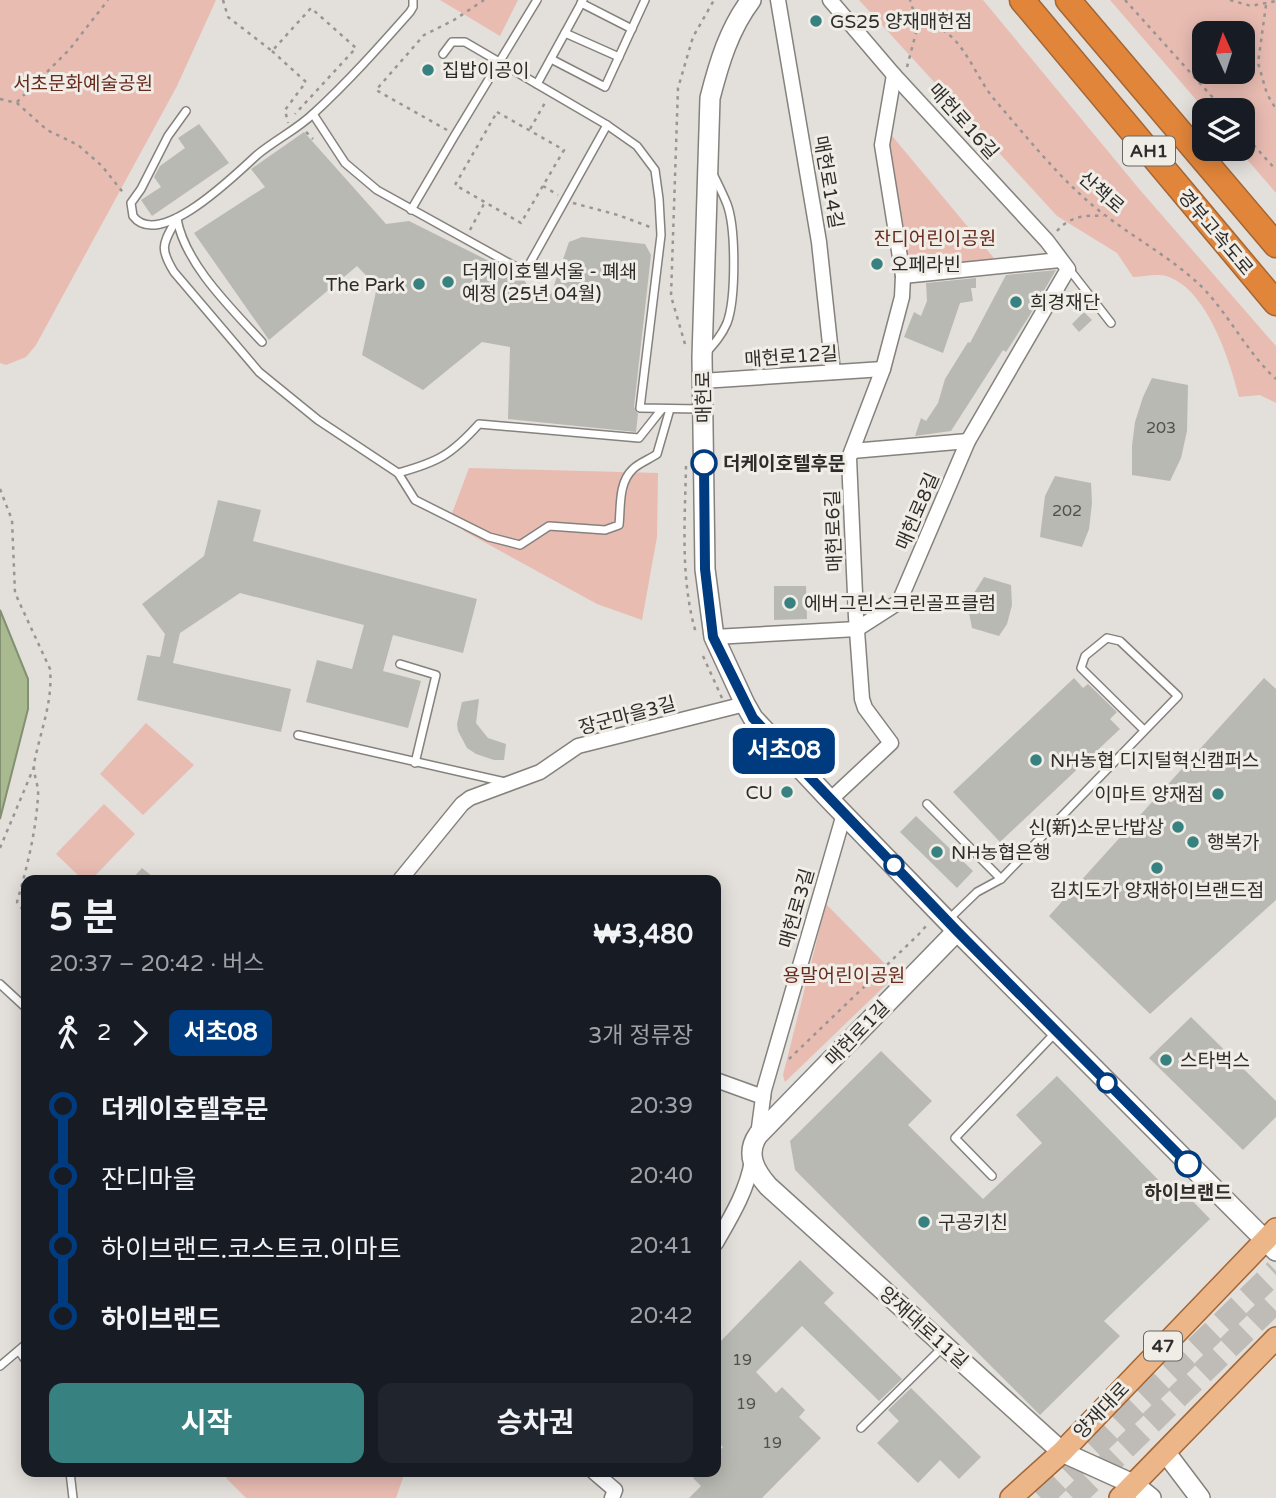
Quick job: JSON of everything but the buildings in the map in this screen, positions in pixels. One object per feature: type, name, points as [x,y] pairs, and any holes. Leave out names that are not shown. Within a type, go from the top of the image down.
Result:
[{"type":"highway","name":"경부고속도로","points":[[1022,0],[1276,303]]},
{"type":"highway","name":"경부고속도로","points":[[1068,0],[1276,245]]},
{"type":"main road","name":"매헌로","points":[[751,0],[722,52],[710,97],[702,381],[705,569],[713,637],[753,718],[952,926],[1272,1240]]},
{"type":"main road","name":"매헌로1길","points":[[758,1135],[952,926]]},
{"type":"main road","points":[[752,1161],[752,1149],[758,1135]]},
{"type":"main road","name":"양재대로11길","points":[[752,1161],[768,1186],[1062,1451],[1138,1495]]},
{"type":"main road","name":"양재대로","points":[[1011,1498],[1062,1451],[1272,1240]]},
{"type":"main road","points":[[1138,1495],[1166,1453],[1276,1338]]},
{"type":"main road","points":[[1166,1453],[1200,1498]]},
{"type":"street","name":"매헌로14길","points":[[778,0],[819,242],[832,372]]},
{"type":"street","name":"매헌로16길","points":[[830,0],[1047,241],[1064,265]]},
{"type":"street","name":"매헌로6길","points":[[830,800],[891,743],[865,708],[862,699],[849,458],[883,369],[902,297],[903,276],[882,145],[899,79]]},
{"type":"street","points":[[903,276],[1064,265]]},
{"type":"street","name":"매헌로8길","points":[[713,637],[857,628],[899,602],[968,441],[1064,265]]},
{"type":"street","name":"매헌로12길","points":[[702,381],[883,369]]},
{"type":"street","points":[[852,451],[968,441]]},
{"type":"street","name":"장군마을3길","points":[[404,875],[462,804],[470,798],[540,772],[578,746],[745,704]]},
{"type":"street","name":"매헌로3길","points":[[758,1135],[763,1097],[844,814]]},
{"type":"street","points":[[721,1082],[763,1097]]},
{"type":"street","points":[[721,1234],[737,1206],[750,1174],[752,1161]]},
{"type":"street","points":[[600,1477],[615,1490],[612,1498]]},
{"type":"lane","points":[[186,111],[168,136],[131,203],[134,219],[143,224],[149,226],[177,218],[220,188],[260,153],[313,114],[364,64],[410,12],[413,0]]},
{"type":"lane","points":[[411,210],[537,0]]},
{"type":"lane","points":[[551,60],[605,87],[645,0]]},
{"type":"lane","points":[[537,85],[582,2],[632,29]]},
{"type":"lane","points":[[565,33],[619,57]]},
{"type":"lane","points":[[443,54],[452,42],[460,40],[607,125],[637,146],[655,170],[661,235],[640,408],[703,410]]},
{"type":"lane","points":[[313,114],[345,163],[377,190],[525,272],[607,125]]},
{"type":"lane","points":[[702,357],[718,340],[727,322],[733,299],[728,206],[709,165]]},
{"type":"lane","points":[[177,218],[180,237],[194,260],[261,342]]},
{"type":"lane","points":[[177,218],[164,243],[164,255],[174,272],[259,372],[318,420],[398,473],[415,500],[489,537],[520,545],[549,526],[605,530],[619,525],[621,494],[632,470],[657,454],[666,429],[666,409]]},
{"type":"lane","points":[[1064,265],[1111,323]]},
{"type":"lane","points":[[398,473],[426,466],[457,449],[479,424],[639,438],[666,409]]},
{"type":"lane","points":[[952,926],[977,892],[1001,879],[1178,696],[1120,642],[1107,638],[1085,656],[1081,668],[1144,730]]},
{"type":"lane","points":[[400,664],[436,675],[415,763]]},
{"type":"lane","points":[[298,736],[513,784]]},
{"type":"lane","points":[[927,804],[1001,879]]},
{"type":"lane","points":[[0,984],[21,1003]]},
{"type":"lane","points":[[992,1176],[955,1138],[1057,1031]]},
{"type":"lane","points":[[861,1428],[944,1345]]},
{"type":"lane","points":[[0,1366],[19,1351],[21,1354]]},
{"type":"lane","points":[[71,1477],[73,1498]]},
{"type":"path","points":[[17,103],[69,50],[108,0]]},
{"type":"path","points":[[223,0],[228,18],[272,51],[306,82],[285,110],[288,123]]},
{"type":"path","points":[[454,135],[376,90],[424,35],[454,20],[484,0]]},
{"type":"path","points":[[899,79],[918,25],[910,0]]},
{"type":"path","points":[[1125,0],[1213,98]]},
{"type":"path","points":[[1230,0],[1251,6],[1276,1]]},
{"type":"path","points":[[1266,5],[1258,62],[1267,93],[1276,108]]},
{"type":"path","points":[[272,51],[312,8],[356,48],[295,114]]},
{"type":"path","name":"산책로","points":[[918,25],[938,27],[960,43],[971,67],[988,91],[1042,157],[1106,216],[1192,277],[1215,302],[1264,368],[1276,379]]},
{"type":"path","points":[[529,130],[551,92]]},
{"type":"path","points":[[1267,93],[1276,94]]},
{"type":"path","points":[[0,99],[17,103],[47,130],[78,145],[102,166],[131,203]]},
{"type":"path","points":[[497,112],[564,150],[543,186],[521,223],[455,185],[497,112]]},
{"type":"path","points":[[1255,147],[1276,170]]},
{"type":"path","points":[[543,186],[579,206],[599,209],[638,222],[661,235]]},
{"type":"path","points":[[465,240],[485,202]]},
{"type":"path","points":[[1047,241],[1062,225],[1081,215],[1106,216]]},
{"type":"path","points":[[0,489],[12,520],[15,593],[50,669],[49,706],[34,767],[0,848]]},
{"type":"path","points":[[712,690],[719,701]]},
{"type":"path","points":[[25,875],[39,793],[34,767]]},
{"type":"path","points":[[786,779],[790,775]]},
{"type":"path","points":[[21,888],[17,902],[21,907]]},
{"type":"path","points":[[785,1063],[924,929],[926,925],[919,917]]},
{"type":"green space","name":"서초문화예술공원","points":[[0,0],[216,0],[177,86],[36,345],[26,357],[6,365],[0,363]]},
{"type":"green space","points":[[440,0],[518,0],[500,36]]},
{"type":"green space","points":[[859,0],[983,0],[1140,190],[1276,346],[1276,403],[1260,395],[1239,397],[1223,346],[1205,310],[1193,295],[1181,283],[1166,276],[1133,277],[1117,253],[1057,216]]},
{"type":"green space","points":[[1110,0],[1276,0],[1276,193],[1248,161],[1255,161],[1255,98],[1195,98]]},
{"type":"green space","name":"잔디어린이공원","points":[[888,131],[998,263],[909,272],[887,146]]},
{"type":"green space","points":[[469,468],[658,473],[657,537],[642,620],[597,604],[464,531],[451,516]]},
{"type":"green space","points":[[146,723],[194,765],[143,815],[100,774]]},
{"type":"green space","points":[[104,804],[135,834],[96,875],[78,875],[56,854]]},
{"type":"green space","name":"용말어린이공원","points":[[826,904],[896,975],[785,1082],[783,1075]]},
{"type":"green space","points":[[403,1477],[396,1498],[246,1498],[226,1478]]},
{"type":"shaded area","points":[[0,610],[28,679],[28,709],[0,819]]},
{"type":"tunnel","points":[[1041,1498],[1276,1271]]},
{"type":"tunnel","points":[[1073,1498],[1276,1301]]},
{"type":"bus line","name":"서초08","points":[[704,463],[705,569],[713,637],[753,718],[957,931],[1188,1164]]},
{"type":"place","name":"GS25 양재매헌점","points":[[816,21]]},
{"type":"place","name":"집밥이공이","points":[[428,70]]},
{"type":"place","name":"오페라빈","points":[[877,264]]},
{"type":"place","name":"더케이호텔서울 - 폐쇄 예정 (25년 04월)","points":[[448,282]]},
{"type":"place","name":"The Park","points":[[419,284]]},
{"type":"place","name":"희경재단","points":[[1016,302]]},
{"type":"place","name":"더케이호텔후문","points":[[704,463]]},
{"type":"place","name":"에버그린스크린골프클럼","points":[[790,603]]},
{"type":"place","name":"NH농협 디지털혁신캠퍼스","points":[[1036,760]]},
{"type":"place","name":"CU","points":[[787,792]]},
{"type":"place","name":"이마트 양재점","points":[[1218,794]]},
{"type":"place","name":"신(新)소문난밥상","points":[[1178,827]]},
{"type":"place","name":"행복가","points":[[1193,842]]},
{"type":"place","name":"NH농협은행","points":[[937,852]]},
{"type":"place","name":"김치도가 양재하이브랜드점","points":[[1157,868]]},
{"type":"place","name":"스타벅스","points":[[1166,1060]]},
{"type":"place","name":"하이브랜드","points":[[1188,1164]]},
{"type":"place","name":"구공키친","points":[[924,1222]]}]
